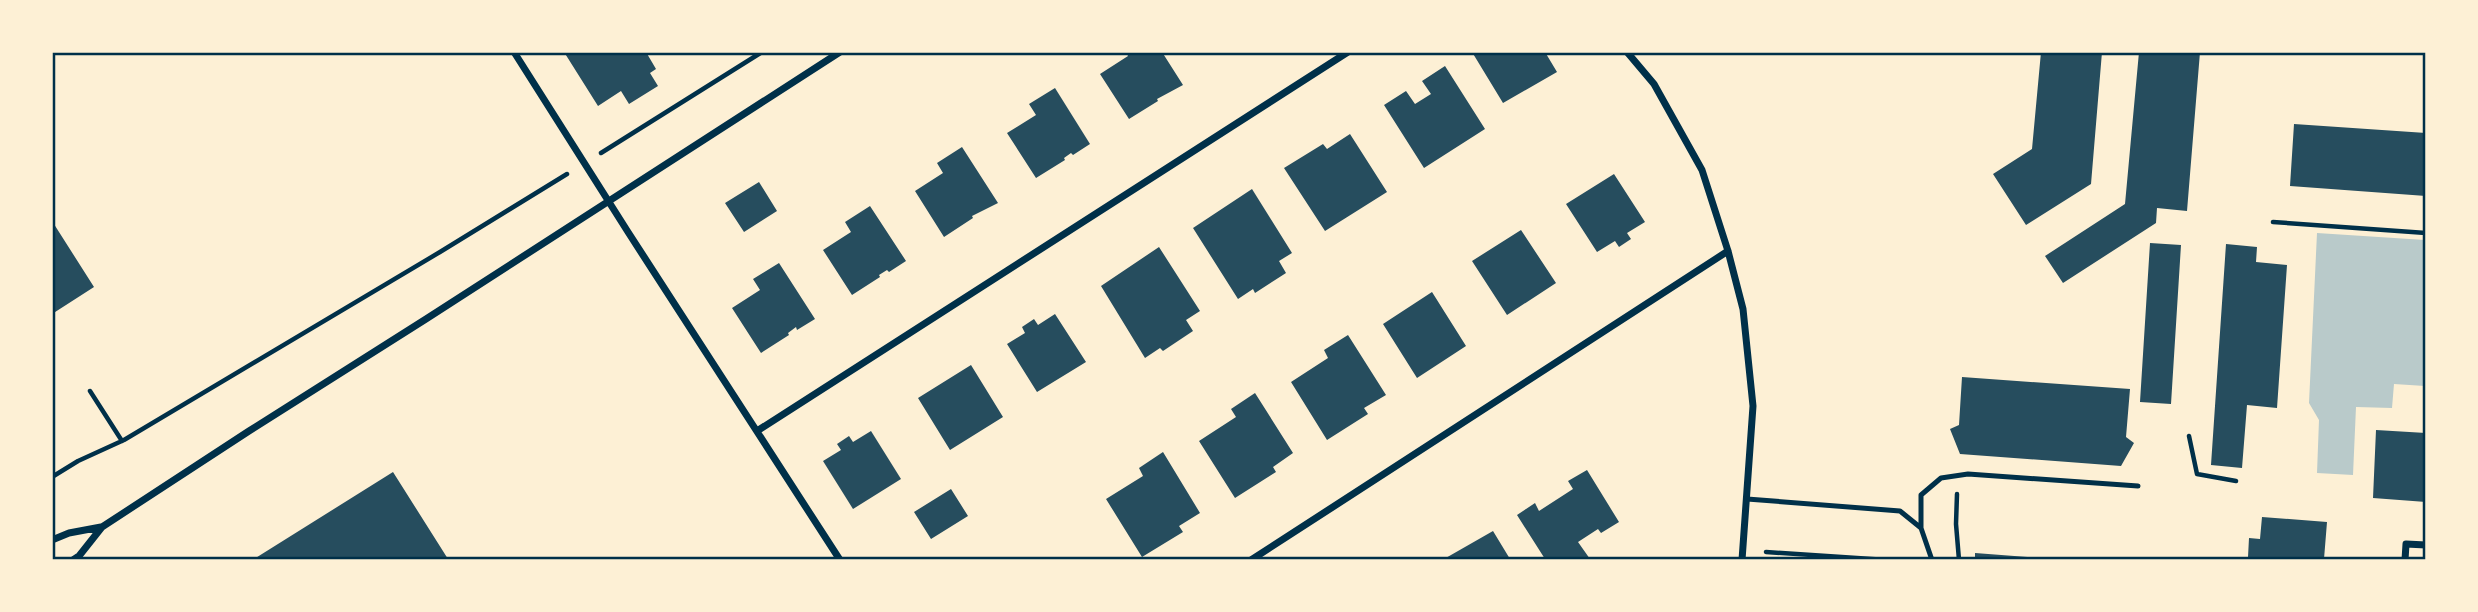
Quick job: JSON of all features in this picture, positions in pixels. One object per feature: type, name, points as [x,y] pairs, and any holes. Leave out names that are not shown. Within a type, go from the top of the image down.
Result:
[{"type":"street","points":[[514,52],[840,559]]},
{"type":"street","points":[[73,559],[79,556],[102,527],[840,52]]},
{"type":"street","points":[[757,431],[1348,52]]},
{"type":"street","points":[[1627,52],[1654,84],[1702,170],[1743,309],[1753,406],[1742,559]]},
{"type":"street","points":[[1251,559],[1728,251]]},
{"type":"street","points":[[52,540],[69,533],[102,527]]},
{"type":"street","points":[[2405,559],[2406,544],[2426,545]]},
{"type":"lane","points":[[1932,559],[1921,528],[1921,495],[1941,478],[1968,474],[2138,486]]},
{"type":"lane","points":[[1747,499],[1900,511],[1921,528]]},
{"type":"path","points":[[52,477],[78,461],[122,441],[440,252],[762,52]]},
{"type":"path","points":[[2273,222],[2426,233]]},
{"type":"path","points":[[90,391],[122,441]]},
{"type":"path","points":[[2189,436],[2197,474],[2236,481]]},
{"type":"path","points":[[1959,475],[1956,524],[1959,559]]},
{"type":"path","points":[[1766,552],[1887,559]]},
{"type":"shaded area","points":[[2317,233],[2425,240],[2425,386],[2394,384],[2392,408],[2356,407],[2353,475],[2317,473],[2319,420],[2309,403]]},
{"type":"building","points":[[564,52],[646,52],[656,69],[650,73],[658,86],[629,104],[621,91],[598,106]]},
{"type":"building","points":[[1126,52],[1162,52],[1183,85],[1129,119],[1100,74],[1128,56]]},
{"type":"building","points":[[1472,52],[1545,52],[1557,72],[1503,103]]},
{"type":"building","points":[[2041,52],[2102,52],[2091,184],[2026,225],[1993,174],[2032,149]]},
{"type":"building","points":[[2139,52],[2200,52],[2187,211],[2157,208],[2156,223],[2063,283],[2045,256],[2125,204]]},
{"type":"building","points":[[1445,66],[1485,129],[1424,168],[1384,105],[1406,91],[1415,104],[1431,94],[1422,81]]},
{"type":"building","points":[[1055,88],[1090,144],[1073,155],[1071,153],[1065,160],[1036,178],[1007,133],[1036,115],[1029,104]]},
{"type":"building","points":[[2294,124],[2426,133],[2426,196],[2290,186]]},
{"type":"building","points":[[1350,134],[1387,192],[1325,231],[1284,168],[1323,144],[1327,149]]},
{"type":"building","points":[[962,147],[998,203],[972,216],[973,218],[944,237],[915,191],[943,173],[937,163]]},
{"type":"building","points":[[1614,174],[1645,222],[1627,233],[1631,239],[1619,247],[1615,241],[1597,252],[1566,204]]},
{"type":"building","points":[[759,182],[777,211],[744,232],[725,203]]},
{"type":"building","points":[[1252,189],[1292,253],[1279,261],[1286,273],[1255,293],[1253,289],[1238,299],[1193,228]]},
{"type":"building","points":[[870,206],[906,261],[879,275],[880,277],[852,295],[823,250],[851,232],[845,222]]},
{"type":"building","points":[[52,221],[94,287],[52,314]]},
{"type":"building","points":[[1521,230],[1556,283],[1507,315],[1472,261]]},
{"type":"building","points":[[2150,243],[2181,245],[2171,404],[2140,402]]},
{"type":"building","points":[[2226,244],[2257,247],[2256,262],[2287,265],[2277,408],[2247,405],[2242,468],[2211,465]]},
{"type":"building","points":[[1159,247],[1200,311],[1186,320],[1193,331],[1163,351],[1160,348],[1145,358],[1101,286]]},
{"type":"building","points":[[779,263],[815,319],[797,330],[796,327],[789,335],[761,353],[732,308],[760,290],[753,279]]},
{"type":"building","points":[[1432,292],[1466,346],[1417,378],[1383,324]]},
{"type":"building","points":[[1055,314],[1086,362],[1037,392],[1007,344],[1025,333],[1022,327],[1034,319],[1038,325]]},
{"type":"building","points":[[1348,335],[1386,395],[1364,408],[1368,414],[1327,440],[1291,382],[1328,358],[1324,350]]},
{"type":"building","points":[[971,365],[1003,417],[950,450],[918,398]]},
{"type":"building","points":[[1962,377],[2130,389],[2126,437],[2134,443],[2121,466],[1960,454],[1950,429],[1959,425]]},
{"type":"building","points":[[1255,393],[1293,453],[1273,467],[1276,472],[1235,498],[1199,441],[1236,417],[1231,409]]},
{"type":"building","points":[[2376,430],[2426,433],[2426,502],[2373,498]]},
{"type":"building","points":[[871,431],[901,479],[853,509],[823,461],[841,450],[837,444],[849,436],[853,442]]},
{"type":"building","points":[[1163,452],[1200,513],[1179,526],[1183,532],[1142,557],[1106,499],[1143,476],[1139,468]]},
{"type":"building","points":[[1587,470],[1619,522],[1601,533],[1598,529],[1578,542],[1590,559],[1545,559],[1517,515],[1535,503],[1539,511],[1573,489],[1568,481]]},
{"type":"building","points":[[393,472],[448,559],[254,559]]},
{"type":"building","points":[[951,489],[968,516],[931,539],[914,512]]},
{"type":"building","points":[[2262,517],[2327,522],[2324,559],[2248,557],[2249,538],[2260,539]]},
{"type":"building","points":[[1493,531],[1510,559],[1444,559]]},
{"type":"building","points":[[1975,553],[2039,558],[2039,559],[1975,559]]}]
